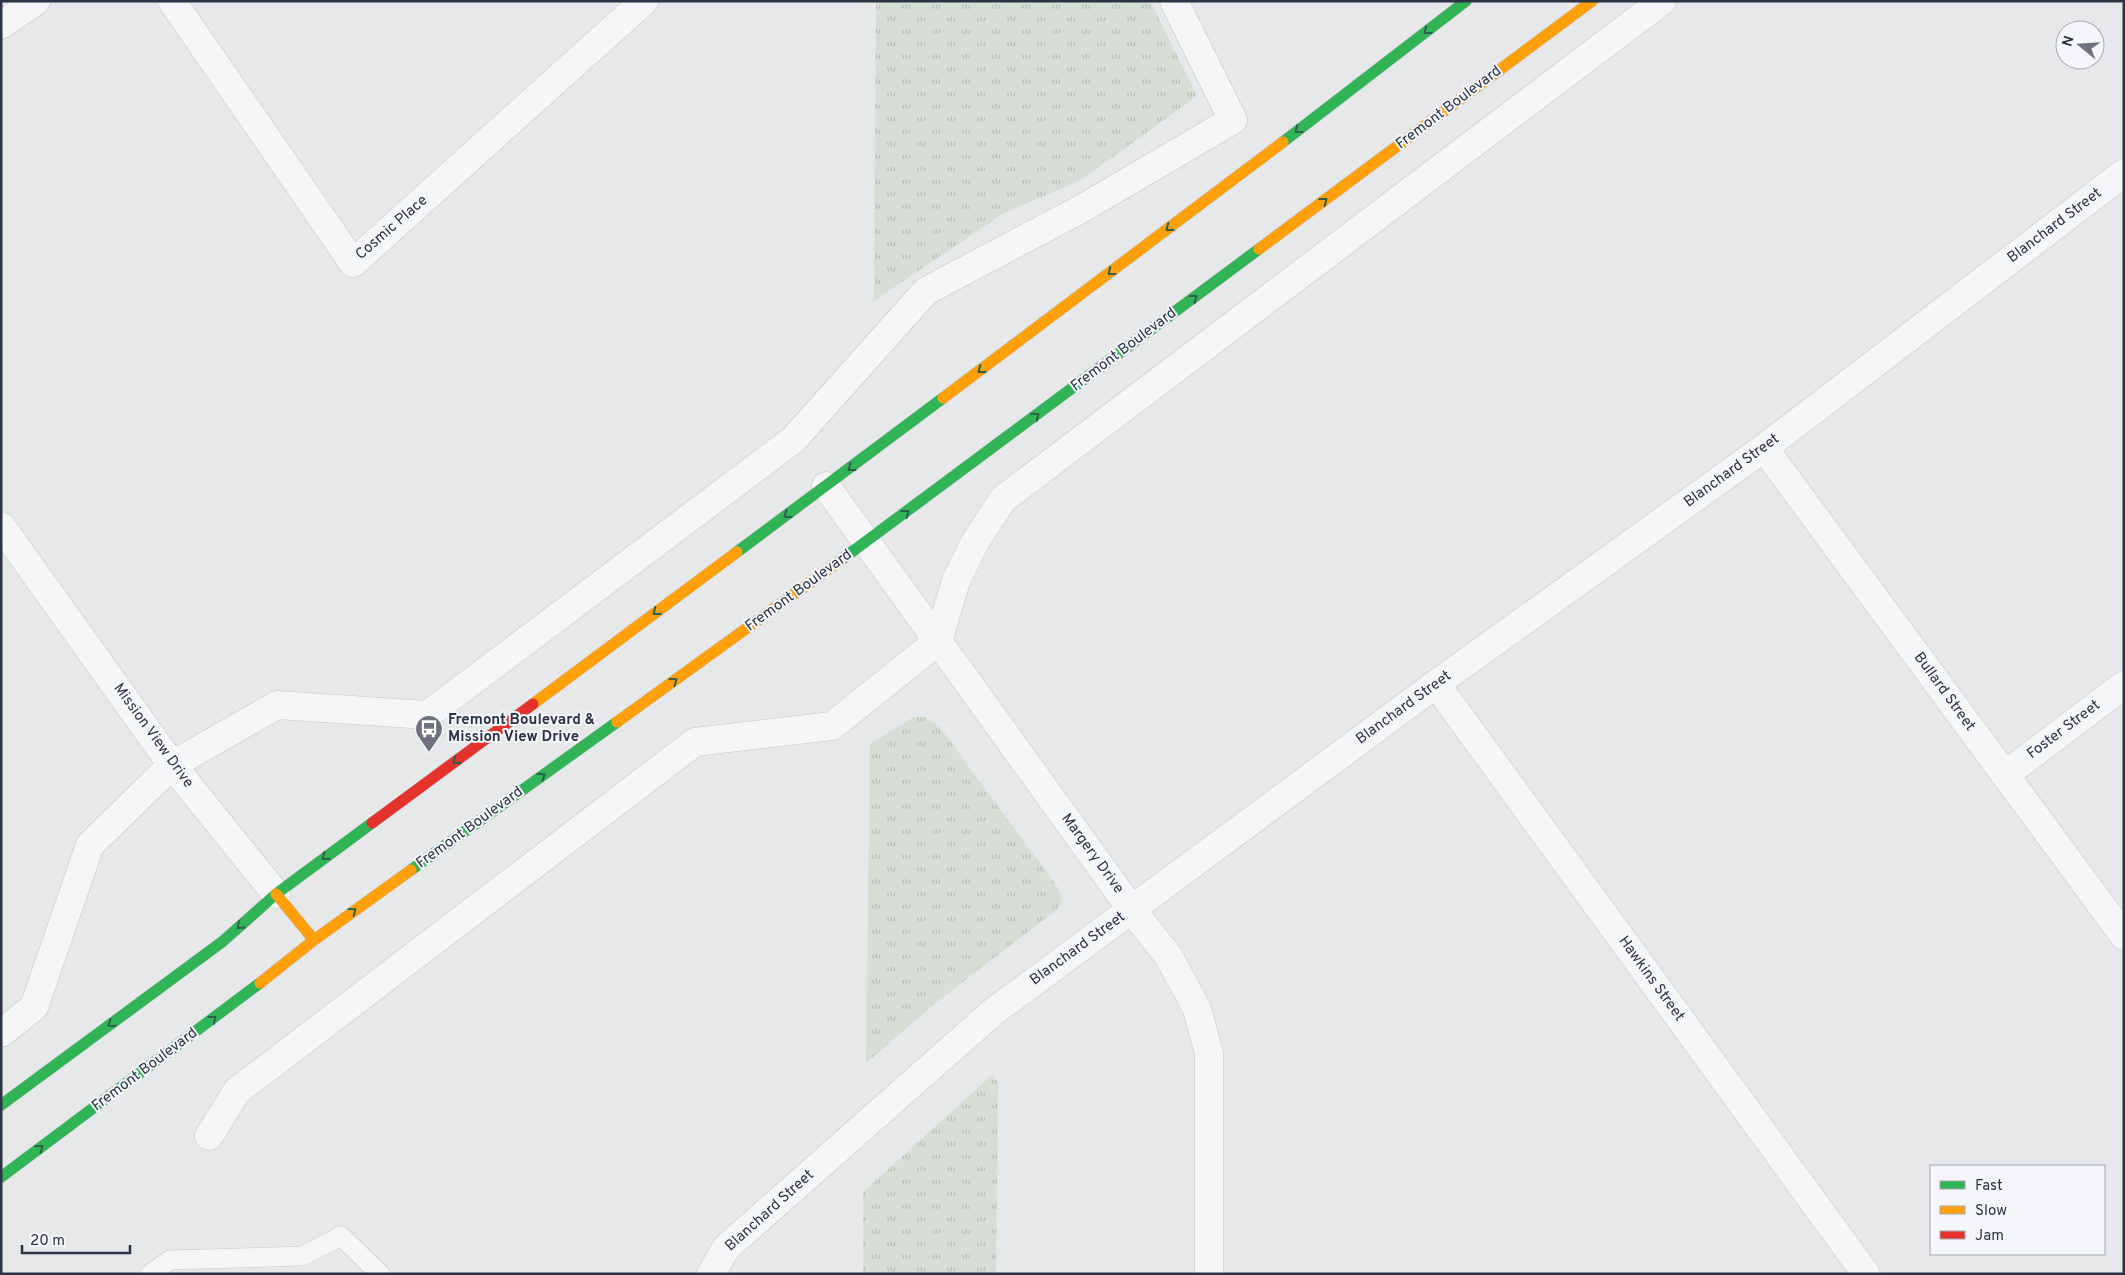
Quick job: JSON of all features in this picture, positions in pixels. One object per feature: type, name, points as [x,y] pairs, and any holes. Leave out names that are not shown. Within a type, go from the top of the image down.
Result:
[{"type":"main road","points":[[1,1105],[222,942],[276,894],[826,486],[1200,205],[1466,1]]},
{"type":"main road","name":"Fremont Boulevard","points":[[1,1177],[256,987],[314,940],[866,542],[1592,1]]},
{"type":"main road","name":"Mission View Drive","points":[[276,894],[314,940]]},
{"type":"street","points":[[1,24],[36,1]]},
{"type":"street","name":"Cosmic Place","points":[[172,1],[353,264],[644,1]]},
{"type":"street","points":[[1,1033],[34,1008],[90,845],[172,765],[277,704],[427,715],[793,440],[926,291],[1080,209],[1233,120],[1174,1]]},
{"type":"street","points":[[209,1136],[236,1090],[695,742],[832,726],[938,641],[956,581],[975,542],[1003,499],[1662,1]]},
{"type":"street","name":"Blanchard Street","points":[[711,1274],[726,1248],[993,1012],[1436,684],[1764,448],[2124,173]]},
{"type":"street","name":"Bullard Street","points":[[1764,448],[2124,936]]},
{"type":"street","name":"Margery Drive","points":[[826,486],[1132,910],[1168,957],[1197,1009],[1209,1053],[1208,1274]]},
{"type":"street","name":"Mission View Drive","points":[[1,526],[172,765],[276,894]]},
{"type":"street","name":"Hawkins Street","points":[[1436,684],[1866,1274]]},
{"type":"street","name":"Foster Street","points":[[2005,775],[2124,686]]},
{"type":"lane","points":[[150,1274],[170,1260],[304,1256],[341,1236],[380,1274]]},
{"type":"green space","points":[[876,1],[1150,1],[1197,96],[1081,180],[1004,213],[874,301]]},
{"type":"green space","points":[[914,717],[925,717],[939,726],[1058,888],[1062,899],[1058,909],[939,1000],[866,1063],[870,744]]},
{"type":"green space","points":[[992,1075],[998,1082],[996,1274],[863,1274],[863,1192]]},
{"type":"traffic: fast","points":[[1283,142],[1466,1]]},
{"type":"traffic: fast","points":[[841,560],[1259,249]]},
{"type":"traffic: fast","points":[[737,552],[943,398]]},
{"type":"traffic: fast","points":[[411,870],[617,722]]},
{"type":"traffic: fast","points":[[1,1105],[222,942],[276,894],[372,823]]},
{"type":"traffic: fast","points":[[1,1177],[260,983]]},
{"type":"traffic: slow","points":[[1259,249],[1592,1]]},
{"type":"traffic: slow","points":[[943,398],[1283,142]]},
{"type":"traffic: slow","points":[[533,704],[737,552]]},
{"type":"traffic: slow","points":[[617,722],[841,560]]},
{"type":"traffic: slow","points":[[260,983],[314,940],[411,870]]},
{"type":"traffic: slow","points":[[276,894],[314,940]]},
{"type":"traffic: jam","points":[[372,823],[533,704]]},
{"type":"place","name":"Fremont Boulevard & Mission View Drive","points":[[429,753]]}]
